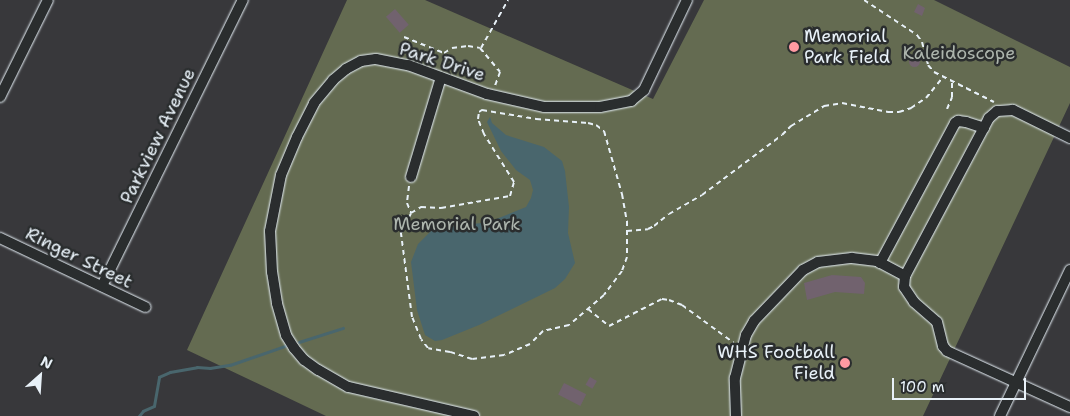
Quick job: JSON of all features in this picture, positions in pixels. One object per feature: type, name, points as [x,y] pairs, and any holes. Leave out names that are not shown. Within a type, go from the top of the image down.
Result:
[{"type":"street","points":[[0,97],[48,0]]},
{"type":"street","name":"Parkview Avenue","points":[[102,286],[243,0]]},
{"type":"street","name":"Park Drive","points":[[474,416],[348,387],[304,360],[286,335],[272,272],[270,231],[281,175],[296,137],[324,90],[346,69],[360,61],[376,59],[408,65],[492,95],[544,107],[600,108],[631,101],[644,90],[687,0]]},
{"type":"street","points":[[411,177],[441,77]]},
{"type":"street","points":[[1070,138],[1013,110],[997,111],[984,128],[905,276],[904,287],[914,302],[936,322],[943,346],[947,351],[1070,408]]},
{"type":"street","points":[[880,263],[954,123],[958,121],[984,128]]},
{"type":"street","name":"Ringer Street","points":[[0,238],[145,307]]},
{"type":"street","points":[[736,416],[736,378],[746,335],[754,321],[787,284],[803,270],[818,262],[852,258],[880,263],[905,276]]},
{"type":"street","points":[[1000,416],[1070,270]]},
{"type":"path","points":[[480,48],[508,0]]},
{"type":"path","points":[[864,0],[917,35],[922,42],[928,65],[943,77],[994,101],[997,111]]},
{"type":"path","points":[[404,37],[444,53],[452,48],[468,46],[480,48],[500,72],[492,95]]},
{"type":"path","points":[[627,231],[648,229],[654,226],[669,214],[702,195],[782,135],[791,126],[824,106],[842,103],[888,112],[899,112],[911,108],[926,98],[943,77]]},
{"type":"path","points":[[947,109],[952,97],[952,81]]},
{"type":"path","points":[[488,110],[536,119],[588,123],[601,128],[607,135],[615,162],[627,231],[627,257],[622,271],[604,295],[569,325],[543,331],[530,344],[504,355],[472,359],[428,348],[420,339],[412,317],[404,275],[401,232],[411,213],[421,208],[441,208],[510,196],[513,179],[488,142],[478,119],[479,112],[488,110]]},
{"type":"path","points":[[411,177],[407,202],[411,213]]},
{"type":"path","points":[[588,308],[608,326],[662,299],[682,305],[732,344],[746,335]]},
{"type":"green space","name":"Memorial Park","points":[[347,0],[425,0],[653,99],[704,0],[934,0],[1070,67],[1070,103],[923,416],[326,416],[187,350]]},
{"type":"water","points":[[490,117],[492,123],[506,135],[544,147],[562,161],[569,207],[568,233],[575,263],[565,279],[555,288],[479,325],[435,341],[425,335],[417,310],[411,262],[418,244],[433,229],[489,222],[526,207],[533,190],[530,180],[516,170],[501,151],[487,122]]},
{"type":"building","points":[[918,4],[925,8],[922,16],[914,12]]},
{"type":"building","points":[[395,9],[409,25],[400,33],[386,17]]},
{"type":"building","points":[[912,56],[916,56],[919,61],[918,65],[912,66],[909,63],[909,59]]},
{"type":"building","points":[[832,275],[861,277],[865,283],[864,294],[835,292],[807,300],[804,283]]},
{"type":"building","points":[[590,377],[597,381],[592,389],[586,385]]},
{"type":"building","points":[[564,383],[586,394],[580,406],[558,395]]},
{"type":"waterway","points":[[299,342],[343,328]]},
{"type":"waterway","points":[[139,416],[143,411],[154,406],[159,377],[170,372],[197,367],[210,368],[230,365],[285,346]]},
{"type":"place","name":"Memorial Park Field","points":[[794,47]]},
{"type":"place","name":"WHS Football Field","points":[[845,363]]},
{"type":"park label","name":"Kaleidoscope","points":[[959,53]]}]
